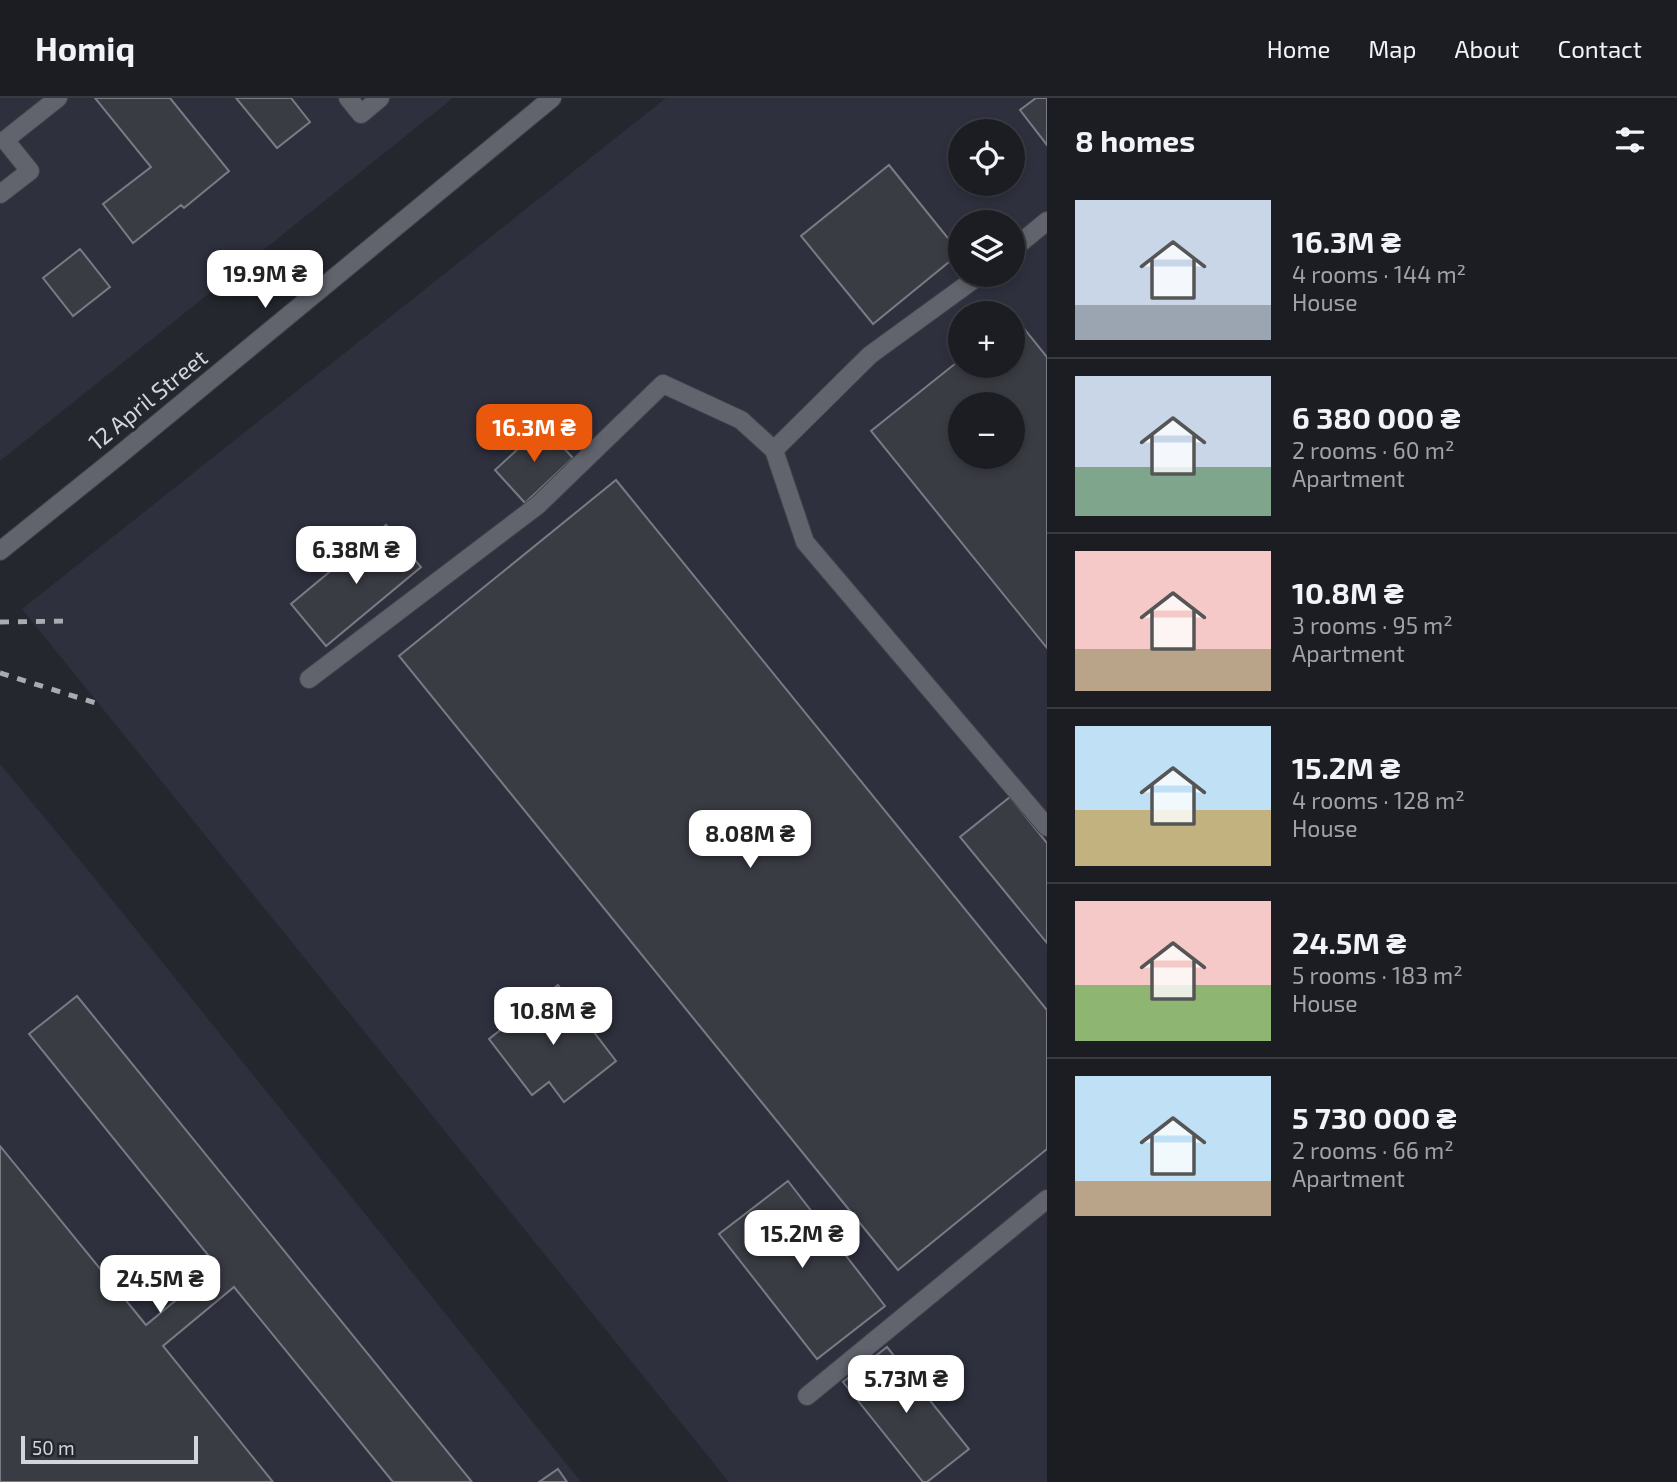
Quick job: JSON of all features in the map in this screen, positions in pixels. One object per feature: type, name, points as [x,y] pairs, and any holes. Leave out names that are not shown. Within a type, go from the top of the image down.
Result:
[{"type":"street","points":[[0,194],[30,171],[5,140],[58,98]]},
{"type":"street","points":[[348,98],[360,114],[380,98]]},
{"type":"street","name":"12 April Street","points":[[0,551],[552,98]]},
{"type":"street","points":[[1025,239],[1047,221]]},
{"type":"street","points":[[774,450],[870,355],[964,287]]},
{"type":"street","points":[[309,679],[538,505],[663,384],[741,420],[774,450],[805,542],[1047,827]]},
{"type":"street","points":[[807,1396],[1047,1199]]},
{"type":"shaded area","points":[[0,98],[453,98],[0,461]]},
{"type":"shaded area","points":[[666,98],[1047,98],[1047,1482],[729,1482],[22,609]]},
{"type":"shaded area","points":[[0,764],[92,875],[581,1482],[0,1482]]},
{"type":"building","points":[[95,98],[170,98],[229,171],[184,208],[181,205],[133,243],[103,204],[151,167]]},
{"type":"building","points":[[236,98],[291,98],[310,122],[277,148]]},
{"type":"building","points":[[1036,98],[1047,98],[1047,145],[1020,110]]},
{"type":"building","points":[[889,165],[948,238],[948,263],[873,324],[801,236]]},
{"type":"building","points":[[80,249],[110,287],[73,316],[43,278]]},
{"type":"building","points":[[1025,330],[1047,357],[1047,648],[871,431],[948,369],[948,378],[1025,378]]},
{"type":"building","points":[[543,426],[573,458],[525,503],[495,470]]},
{"type":"building","points":[[616,480],[1047,1010],[1047,1149],[898,1270],[399,656]]},
{"type":"building","points":[[386,525],[421,567],[326,646],[291,604]]},
{"type":"building","points":[[1010,797],[1047,843],[1047,943],[960,837]]},
{"type":"building","points":[[558,985],[616,1061],[564,1102],[549,1082],[532,1095],[489,1039]]},
{"type":"building","points":[[77,996],[472,1482],[393,1482],[234,1287],[163,1346],[273,1482],[0,1482],[0,1146],[146,1325],[217,1266],[29,1034]]},
{"type":"building","points":[[788,1181],[885,1306],[817,1359],[719,1234]]},
{"type":"building","points":[[887,1347],[969,1449],[927,1482],[923,1482],[843,1382]]},
{"type":"building","points":[[558,1469],[567,1482],[539,1482]]},
{"type":"railway","points":[[0,622],[72,621]]},
{"type":"railway","points":[[0,673],[102,705]]}]
